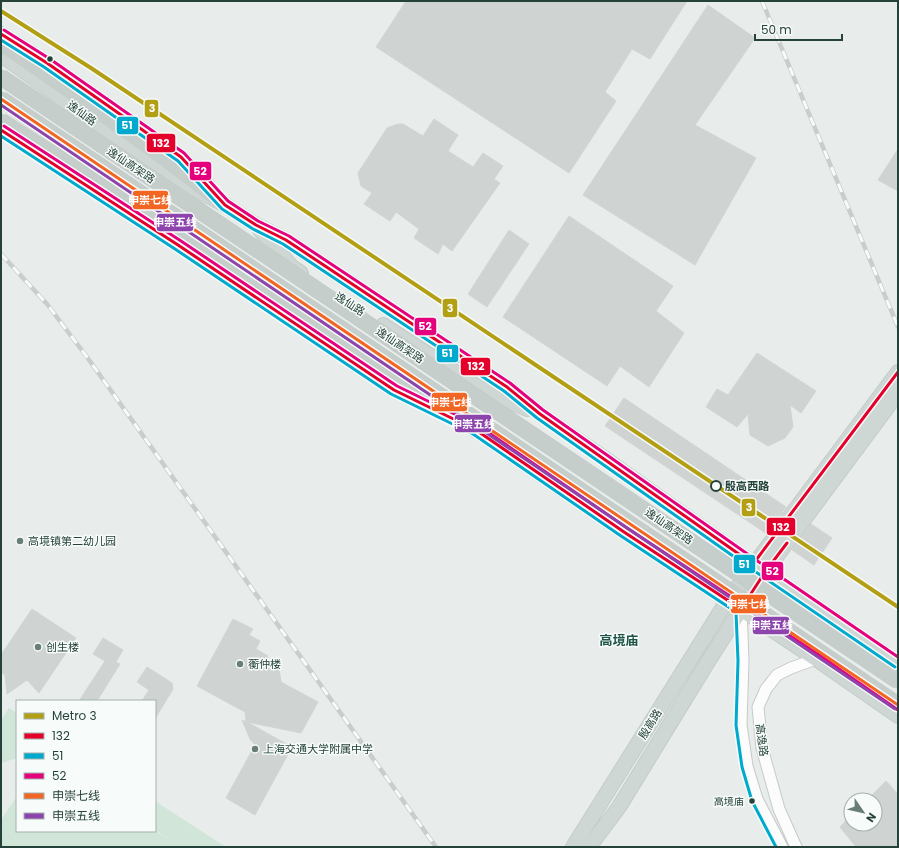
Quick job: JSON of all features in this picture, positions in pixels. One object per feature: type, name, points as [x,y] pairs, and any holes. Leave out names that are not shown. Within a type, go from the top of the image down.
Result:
[{"type":"highway","points":[[1,45],[17,54],[149,147],[226,205]]},
{"type":"highway","name":"逸仙高架路","points":[[1,77],[898,681]]},
{"type":"highway","name":"逸仙高架路","points":[[1,100],[898,705]]},
{"type":"highway","points":[[1,121],[175,234],[384,374],[476,430]]},
{"type":"main road","name":"逸仙路","points":[[1,34],[47,63],[181,156],[226,205]]},
{"type":"main road","name":"逸仙路","points":[[1,55],[169,175],[226,205],[256,225],[286,240],[507,386],[540,414],[753,564],[898,663]]},
{"type":"main road","points":[[1,100],[411,377],[476,430],[624,532],[816,659],[898,716]]},
{"type":"main road","points":[[1,130],[178,245],[394,390],[476,430]]},
{"type":"main road","points":[[17,140],[62,142]]},
{"type":"main road","name":"逸仙路","points":[[256,225],[292,267],[483,390],[540,414]]},
{"type":"main road","points":[[727,601],[753,564],[898,372]]},
{"type":"main road","points":[[741,609],[765,572],[898,393]]},
{"type":"main road","name":"殷高路","points":[[573,847],[727,601]]},
{"type":"main road","name":"殷高路","points":[[589,847],[619,807],[741,609]]},
{"type":"street","name":"高逸路","points":[[753,564],[741,609],[743,661],[741,725],[747,766],[757,799],[782,847]]},
{"type":"street","name":"高逸路","points":[[796,847],[779,810],[762,748],[758,707],[766,689],[777,675],[816,659]]},
{"type":"green space","points":[[9,708],[16,712],[16,758],[1,763],[1,720]]},
{"type":"green space","points":[[16,798],[16,832],[156,832],[170,840],[156,831],[156,802],[226,847],[1,847],[1,820]]},
{"type":"building","points":[[406,1],[687,1],[650,59],[632,49],[605,92],[616,101],[569,173],[376,47]]},
{"type":"building","points":[[708,5],[755,38],[695,125],[756,158],[695,265],[583,195]]},
{"type":"building","points":[[434,119],[458,135],[448,151],[473,167],[483,153],[503,166],[494,179],[500,183],[452,251],[443,244],[438,254],[414,238],[419,229],[396,212],[390,221],[364,204],[372,193],[361,186],[358,173],[387,128],[398,124],[403,124],[423,136]]},
{"type":"building","points":[[898,149],[898,191],[878,180]]},
{"type":"building","points":[[569,216],[673,286],[656,311],[684,333],[649,387],[620,366],[607,386],[503,317]]},
{"type":"building","points":[[509,230],[529,244],[487,307],[468,294]]},
{"type":"building","points":[[757,353],[816,391],[801,413],[790,405],[793,427],[785,438],[768,446],[750,435],[748,414],[737,427],[706,407],[717,389],[728,395]]},
{"type":"building","name":"殷高西路","points":[[624,398],[786,507],[767,534],[605,426]]},
{"type":"building","points":[[811,524],[832,538],[814,565],[792,550]]},
{"type":"building","name":"创生楼","points":[[32,609],[76,638],[39,693],[27,680],[7,694],[5,675],[1,672],[1,655]]},
{"type":"building","points":[[233,619],[253,629],[249,635],[260,641],[256,649],[268,656],[266,661],[279,668],[281,682],[318,702],[301,733],[247,722],[292,747],[255,815],[226,798],[255,745],[250,739],[242,720],[246,722],[245,712],[197,686]]},
{"type":"building","points":[[103,638],[123,650],[116,662],[120,664],[98,700],[80,700],[105,661],[93,654]]},
{"type":"building","points":[[147,667],[172,683],[173,689],[156,717],[156,700],[143,700],[149,690],[137,682]]},
{"type":"building","points":[[886,781],[898,794],[898,847],[856,847],[844,832],[883,832],[883,792],[875,792]]},
{"type":"building","points":[[843,824],[843,831],[840,827]]},
{"type":"railway","points":[[762,1],[898,327]]},
{"type":"railway","points":[[1,254],[47,304],[87,357],[436,847]]},
{"type":"metro line","name":"3","points":[[1,11],[91,68],[898,607]]},
{"type":"transit line","name":"52","points":[[4,30],[50,59],[184,153],[228,201],[258,221],[289,236],[510,383],[543,410],[756,560],[898,657]]},
{"type":"transit line","name":"132","points":[[1,34],[47,63],[181,157],[225,205],[256,225],[286,240],[507,387],[540,414],[753,564],[898,372]]},
{"type":"transit line","name":"51","points":[[1,40],[44,67],[178,161],[222,209],[253,229],[283,244],[504,391],[537,418],[750,568],[895,667]]},
{"type":"transit line","name":"申崇七线","points":[[1,99],[898,705]]},
{"type":"transit line","name":"申崇五线","points":[[1,105],[895,709]]},
{"type":"transit line","name":"52","points":[[4,126],[181,241],[397,386],[479,426],[627,528],[819,655],[898,710]]},
{"type":"transit line","name":"132","points":[[1,130],[178,245],[394,390],[476,430],[624,532],[741,609],[765,572],[787,543]]},
{"type":"transit line","name":"51","points":[[1,136],[175,249],[391,394],[473,434],[621,536],[736,612],[738,661],[736,725],[742,767],[752,801],[776,847]]},
{"type":"place","name":"殷高西路","points":[[716,486]]},
{"type":"place","name":"高境镇第二幼儿园","points":[[20,541]]},
{"type":"place","name":"创生楼","points":[[38,647]]},
{"type":"place","name":"蘅仲楼","points":[[240,664]]},
{"type":"place","name":"上海交通大学附属中学","points":[[255,749]]},
{"type":"place","name":"高境庙","points":[[752,801]]},
{"type":"district","name":"高境庙","points":[[619,640]]}]
